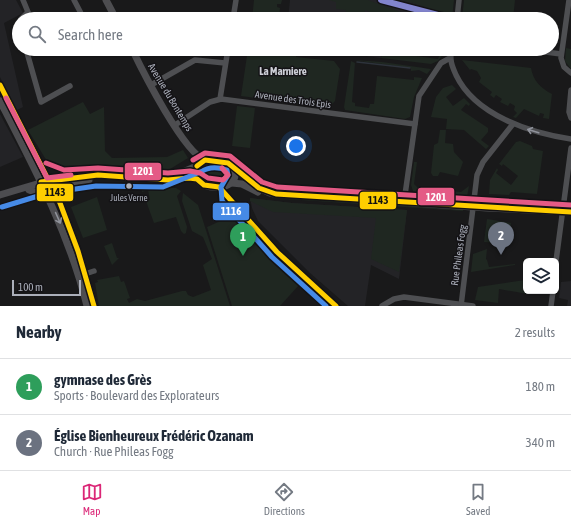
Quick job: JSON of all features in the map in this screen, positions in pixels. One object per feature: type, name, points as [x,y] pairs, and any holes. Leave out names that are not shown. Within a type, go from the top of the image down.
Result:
[{"type":"street","points":[[23,0],[28,12]]},
{"type":"street","points":[[74,0],[80,12]]},
{"type":"street","points":[[106,0],[112,12]]},
{"type":"street","points":[[234,12],[236,0]]},
{"type":"street","points":[[458,12],[459,0]]},
{"type":"street","points":[[569,0],[561,54],[563,65],[571,73]]},
{"type":"street","points":[[28,56],[41,102],[70,86]]},
{"type":"street","name":"Avenue du Bontemps","points":[[136,56],[175,125],[196,155],[205,160]]},
{"type":"street","points":[[175,125],[210,102],[220,99],[226,56]]},
{"type":"street","points":[[404,202],[418,99],[422,88],[441,63],[450,58],[458,79],[470,96],[513,124],[537,132],[571,139]]},
{"type":"street","points":[[151,85],[195,60],[225,63]]},
{"type":"street","points":[[0,85],[47,183],[48,197],[74,258],[87,306]]},
{"type":"street","points":[[571,90],[569,112],[571,118]]},
{"type":"street","name":"Avenue des Trois Epis","points":[[220,99],[415,124]]},
{"type":"street","points":[[0,101],[33,165],[59,200],[85,274],[94,306]]},
{"type":"street","name":"Rue Phileas Fogg","points":[[461,305],[477,178],[481,165],[513,124]]},
{"type":"street","points":[[556,258],[571,148]]},
{"type":"street","name":"Avenue du Bontemps","points":[[196,155],[197,166]]},
{"type":"street","points":[[162,180],[197,166],[205,160],[228,163],[259,188],[269,193]]},
{"type":"street","points":[[33,165],[40,171],[68,180]]},
{"type":"street","points":[[197,166],[195,172],[197,179],[204,185],[219,187],[231,184],[242,184],[258,192],[571,212]]},
{"type":"street","points":[[228,197],[227,191],[235,176],[234,168]]},
{"type":"street","points":[[0,200],[30,187],[40,171]]},
{"type":"street","points":[[0,195],[47,183],[98,175],[162,180],[189,178],[197,179]]},
{"type":"street","points":[[59,200],[61,189],[68,180]]},
{"type":"street","points":[[30,187],[48,197]]},
{"type":"street","points":[[219,187],[277,252],[336,306]]},
{"type":"street","points":[[85,274],[94,271]]},
{"type":"street","points":[[551,306],[552,294]]},
{"type":"street","points":[[382,306],[397,298],[414,298],[473,306]]},
{"type":"shaded area","points":[[0,0],[16,0],[22,12],[12,12],[12,19],[4,23],[23,107],[17,110],[0,77]]},
{"type":"shaded area","points":[[254,0],[282,0],[281,4],[277,4],[277,7],[280,8],[280,12],[253,12]]},
{"type":"shaded area","points":[[290,0],[422,0],[427,5],[426,12],[289,12]]},
{"type":"shaded area","points":[[329,0],[368,0],[400,12],[370,12],[365,10],[365,12],[346,12],[346,10],[336,9],[336,2]]},
{"type":"shaded area","points":[[403,0],[454,0],[453,12],[425,12],[426,7]]},
{"type":"shaded area","points":[[464,0],[515,0],[514,12],[463,12]]},
{"type":"shaded area","points":[[566,48],[571,49],[571,69],[565,61]]},
{"type":"shaded area","points":[[247,56],[296,56],[334,61],[340,69],[335,101],[328,108],[241,96]]},
{"type":"shaded area","points":[[366,56],[381,56],[381,58]]},
{"type":"shaded area","points":[[381,56],[416,56],[438,59],[439,56],[442,56],[438,61],[431,64],[381,58]]},
{"type":"shaded area","points":[[353,60],[382,62],[431,69],[427,74],[419,70],[411,71],[411,68]]},
{"type":"shaded area","points":[[462,60],[531,68],[533,76],[538,83],[552,94],[549,119],[543,118],[544,114],[540,113],[539,116],[524,109],[516,118],[513,117],[517,113],[514,110],[515,106],[510,103],[508,106],[500,102],[502,99],[496,95],[494,98],[490,95],[492,92],[479,82],[481,78],[477,71],[470,70]]},
{"type":"shaded area","points":[[351,61],[355,63],[352,102],[355,103],[355,106],[369,108],[370,104],[374,104],[377,76],[414,80],[414,77],[422,78],[414,97],[410,117],[405,119],[345,110],[344,107]]},
{"type":"shaded area","points":[[452,85],[456,89],[446,97],[453,106],[464,98],[470,104],[469,106],[466,104],[461,110],[488,128],[488,132],[481,140],[489,146],[486,149],[464,130],[446,129],[447,119],[431,117],[436,97],[443,88]]},
{"type":"shaded area","points":[[83,102],[90,114],[104,107],[105,151],[112,158],[167,157],[183,150],[188,158],[170,169],[158,173],[144,174],[91,167],[63,170],[53,167],[48,163],[28,130]]},
{"type":"shaded area","points":[[237,106],[255,108],[250,148],[232,146]]},
{"type":"shaded area","points":[[0,114],[23,157],[0,167]]},
{"type":"shaded area","points":[[440,130],[446,130],[445,143],[453,144],[454,152],[463,162],[458,176],[440,172],[438,176],[433,176],[431,173],[434,145],[438,143]]},
{"type":"shaded area","points":[[520,141],[532,146],[533,149],[543,151],[537,194],[511,192],[509,195],[489,194],[490,180],[497,168],[498,170],[496,173],[511,185],[518,176],[503,164],[502,166],[499,164],[516,142]]},
{"type":"shaded area","points":[[208,162],[231,167],[233,178],[225,185],[204,183],[197,170]]},
{"type":"shaded area","points":[[414,162],[417,162],[414,184],[418,188],[461,192],[469,186],[467,197],[463,200],[415,197],[411,185]]},
{"type":"shaded area","points":[[141,187],[176,188],[181,191],[177,196],[187,227],[186,233],[184,234],[181,231],[176,217],[154,223],[146,201],[150,200],[148,190],[142,192]]},
{"type":"shaded area","points":[[183,193],[198,205],[230,306],[99,306],[95,283],[98,282],[97,280],[119,276],[121,282],[124,281],[130,298],[127,299],[129,303],[137,299],[145,301],[182,291],[186,291],[188,295],[193,297],[211,290],[203,265],[212,259],[203,237],[192,231],[182,201]]},
{"type":"shaded area","points":[[272,196],[463,208],[463,211],[272,198]]},
{"type":"shaded area","points":[[97,197],[107,230],[83,238],[71,207]]},
{"type":"shaded area","points":[[250,198],[292,203],[407,210],[399,279],[371,265],[365,306],[348,306],[310,273],[258,221],[252,208]]},
{"type":"shaded area","points":[[250,198],[292,203],[407,210],[399,272],[371,259],[376,218],[273,212],[250,201]]},
{"type":"shaded area","points":[[232,216],[299,285],[280,306],[232,306],[207,227]]},
{"type":"shaded area","points":[[487,219],[511,223],[509,244],[484,242]]},
{"type":"shaded area","points":[[112,243],[117,258],[119,258],[112,265],[104,246]]},
{"type":"shaded area","points":[[487,249],[486,259],[489,267],[515,265],[471,272],[473,254]]},
{"type":"shaded area","points":[[523,280],[523,293],[499,289],[498,303],[475,300],[478,287]]},
{"type":"shaded area","points":[[571,281],[571,306],[567,306],[568,300],[559,298],[561,282]]},
{"type":"waterway","points":[[357,62],[410,68]]},
{"type":"transit line","points":[[381,0],[426,12]]},
{"type":"transit line","name":"1143","points":[[0,85],[60,203],[78,251],[94,306]]},
{"type":"transit line","name":"1201","points":[[6,98],[47,178],[71,175]]},
{"type":"transit line","name":"1201","points":[[193,160],[205,153],[230,156],[262,182],[277,187],[571,205]]},
{"type":"transit line","name":"1143","points":[[197,166],[205,160],[228,163],[259,188],[276,194],[571,212]]},
{"type":"transit line","name":"1201","points":[[46,163],[64,170],[98,168],[168,173],[190,171],[200,173],[208,178],[223,180],[228,175],[222,168]]},
{"type":"transit line","name":"1116","points":[[201,172],[214,168],[227,170],[228,175],[221,187],[222,201],[272,257],[326,306]]},
{"type":"transit line","name":"1116","points":[[2,207],[48,193],[96,186],[163,187],[200,172]]},
{"type":"transit line","name":"1143","points":[[41,182],[98,175],[168,180],[189,178],[197,179],[204,185],[219,187],[277,252],[336,306]]},
{"type":"place","name":"Jules Verne","points":[[129,186]]},
{"type":"place","name":"Église Bienheureux Frédéric Ozanam","points":[[501,255]]},
{"type":"place","name":"gymnase des Grès","points":[[243,256]]},
{"type":"district","name":"La Marniere","points":[[283,71]]}]
